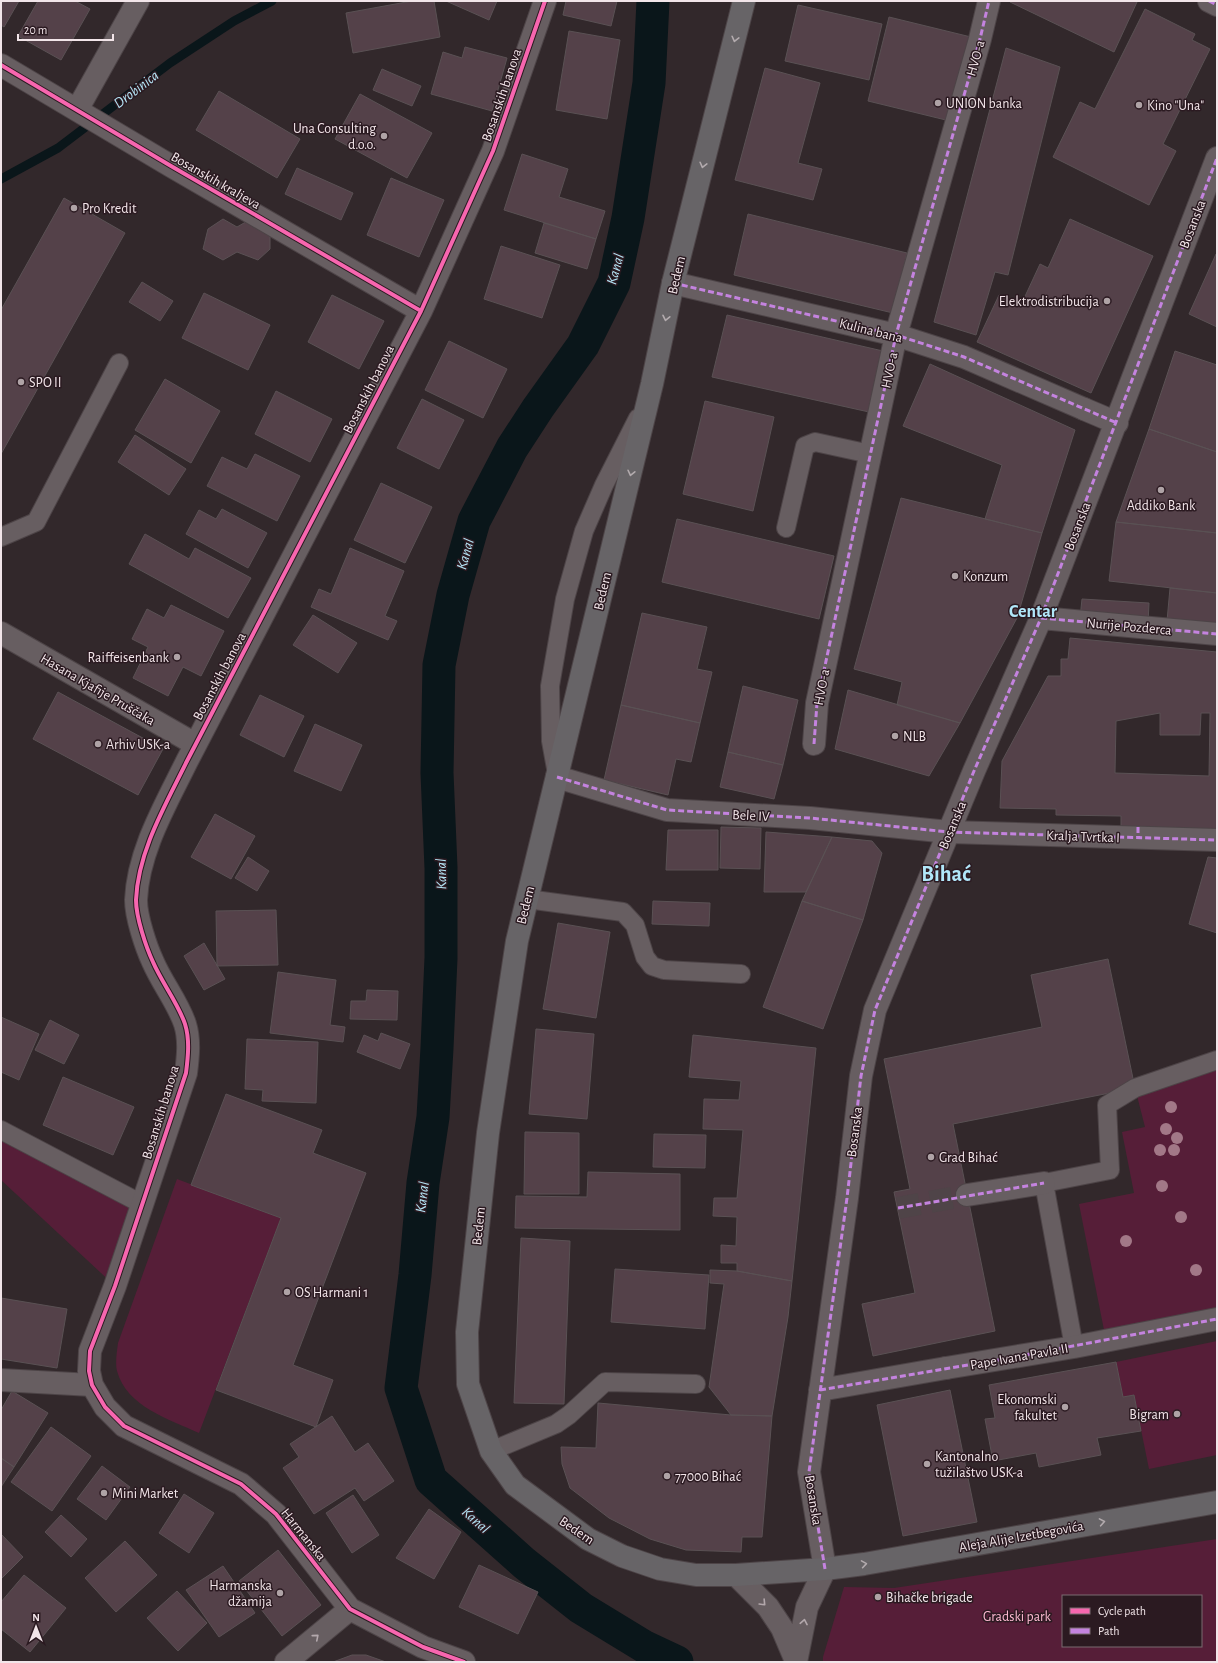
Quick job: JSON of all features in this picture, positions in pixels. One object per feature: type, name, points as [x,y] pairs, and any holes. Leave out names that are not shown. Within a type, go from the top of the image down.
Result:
[{"type":"main road","name":"Bedem","points":[[744,1],[673,283],[652,384],[558,777],[516,941],[488,1133],[467,1332],[468,1384],[491,1451],[515,1485],[588,1539],[622,1556],[660,1569],[696,1575],[736,1575],[825,1569]]},
{"type":"main road","name":"Aleja Alije Izetbegovića","points":[[825,1569],[864,1564],[1217,1502]]},
{"type":"street","points":[[82,112],[138,1]]},
{"type":"street","name":"Bosanskih banova","points":[[92,1385],[89,1372],[90,1351],[115,1286],[186,1073],[189,1048],[185,1024],[152,962],[141,928],[136,902],[140,867],[159,819],[195,744],[421,311],[493,151],[545,1]]},
{"type":"street","name":"HVO-a","points":[[814,744],[817,703],[896,335],[980,39],[989,1]]},
{"type":"street","points":[[1210,1],[1217,5]]},
{"type":"street","name":"Bosanskih kraljeva","points":[[1,65],[421,311]]},
{"type":"street","name":"Bosanska","points":[[825,1569],[809,1472],[847,1198],[861,1076],[875,1010],[949,832],[1041,618],[1217,158]]},
{"type":"street","name":"Kulina bana","points":[[673,283],[896,335],[964,357],[1117,422]]},
{"type":"street","name":"Nurije Pozderca","points":[[1041,618],[1217,634]]},
{"type":"street","name":"Hasana Kjafije Pruščaka","points":[[1,634],[195,744]]},
{"type":"street","name":"Bele IV","points":[[558,777],[667,810],[810,818],[949,832]]},
{"type":"street","name":"Kralja Tvrtka I","points":[[949,832],[1138,832],[1217,840]]},
{"type":"street","points":[[967,1195],[1044,1182]]},
{"type":"street","name":"Pape Ivana Pavla II","points":[[820,1390],[1074,1347],[1217,1319]]},
{"type":"street","points":[[1,1380],[92,1385]]},
{"type":"street","name":"Harmanska","points":[[92,1385],[105,1407],[124,1426],[241,1484],[276,1514],[350,1610],[423,1647],[464,1662]]},
{"type":"street","points":[[796,1661],[807,1607],[825,1569]]},
{"type":"street","points":[[736,1575],[768,1607],[782,1628],[796,1661]]},
{"type":"street","points":[[286,1662],[350,1610]]},
{"type":"lane","points":[[1,537],[36,522],[120,363]]},
{"type":"lane","points":[[558,777],[551,741],[550,686],[565,599],[584,531],[604,485],[633,429],[652,384]]},
{"type":"lane","points":[[786,528],[805,446],[815,442],[870,454]]},
{"type":"lane","points":[[527,899],[623,912],[635,925],[645,957],[652,966],[664,970],[741,974]]},
{"type":"lane","points":[[1074,1347],[1044,1182],[1110,1170],[1107,1106],[1134,1088],[1217,1060]]},
{"type":"lane","points":[[1,1130],[142,1204]]},
{"type":"lane","points":[[491,1451],[556,1424],[569,1415],[605,1382],[696,1384]]},
{"type":"green space","points":[[1217,1060],[1217,1319],[1106,1340],[1079,1204],[1134,1193],[1122,1132],[1145,1127],[1135,1088]]},
{"type":"green space","points":[[1,1130],[142,1204],[115,1286],[1,1180]]},
{"type":"green space","points":[[177,1179],[281,1218],[199,1433],[163,1417],[139,1403],[122,1383],[116,1368],[118,1343]]},
{"type":"green space","name":"Bigram","points":[[1217,1341],[1217,1455],[1149,1469],[1134,1395],[1123,1397],[1116,1362]]},
{"type":"green space","name":"Gradski park","points":[[1217,1539],[1217,1662],[823,1662],[823,1657],[844,1587],[894,1588]]},
{"type":"building","points":[[1,1],[19,1],[4,27],[1,25]]},
{"type":"building","points":[[38,1],[75,1],[90,9],[61,60],[18,36]]},
{"type":"building","points":[[412,1],[434,1],[440,37],[353,53],[346,13]]},
{"type":"building","points":[[446,1],[497,1],[489,20]]},
{"type":"building","points":[[566,1],[617,1],[611,26],[563,15]]},
{"type":"building","points":[[1010,1],[1134,1],[1137,2],[1114,52]]},
{"type":"building","points":[[798,5],[882,24],[869,80],[785,61]]},
{"type":"building","name":"Kino \"Una\"","points":[[1145,9],[1195,34],[1192,40],[1210,49],[1163,144],[1176,151],[1149,205],[1053,157],[1080,102],[1095,109]]},
{"type":"building","points":[[889,17],[971,37],[950,121],[868,101]]},
{"type":"building","points":[[569,31],[620,40],[607,119],[556,110]]},
{"type":"building","points":[[465,47],[507,58],[492,111],[431,94],[443,52],[462,58]]},
{"type":"building","points":[[1006,48],[1060,67],[1008,275],[995,272],[976,335],[934,322]]},
{"type":"building","points":[[765,68],[820,83],[798,163],[822,169],[813,200],[735,180]]},
{"type":"building","points":[[382,69],[421,86],[412,106],[373,90]]},
{"type":"building","points":[[219,91],[300,139],[277,178],[196,130]]},
{"type":"building","name":"Una Consulting d.o.o.","points":[[360,94],[432,133],[407,178],[335,139]]},
{"type":"building","points":[[522,154],[568,169],[559,197],[605,211],[596,239],[504,210]]},
{"type":"building","points":[[297,168],[353,193],[341,220],[285,194]]},
{"type":"building","points":[[391,178],[444,200],[419,257],[367,235]]},
{"type":"building","name":"SPO II","points":[[64,198],[125,233],[1,454],[1,310]]},
{"type":"building","points":[[748,214],[907,253],[893,313],[734,275]]},
{"type":"building","points":[[223,219],[237,227],[251,219],[270,235],[270,249],[258,260],[237,252],[223,260],[203,249],[208,229]]},
{"type":"building","points":[[1070,219],[1153,256],[1091,393],[977,342],[999,295],[1021,305],[1040,264],[1048,268]]},
{"type":"building","points":[[544,223],[596,239],[587,269],[535,253]]},
{"type":"building","points":[[501,246],[560,265],[542,318],[484,299]]},
{"type":"building","points":[[1216,254],[1217,255],[1217,327],[1189,314]]},
{"type":"building","points":[[142,282],[173,301],[160,321],[129,302]]},
{"type":"building","points":[[204,293],[270,325],[248,370],[182,338]]},
{"type":"building","points":[[332,295],[384,321],[359,369],[308,342]]},
{"type":"building","points":[[727,315],[883,351],[869,412],[712,377]]},
{"type":"building","points":[[449,341],[507,369],[483,418],[425,390]]},
{"type":"building","points":[[1175,351],[1217,365],[1217,452],[1149,429]]},
{"type":"building","points":[[930,364],[1075,430],[1042,533],[985,519],[1002,465],[903,426]]},
{"type":"building","points":[[165,379],[220,411],[191,463],[135,430]]},
{"type":"building","points":[[276,391],[332,419],[310,462],[255,434]]},
{"type":"building","points":[[422,399],[464,420],[439,469],[397,448]]},
{"type":"building","points":[[705,401],[774,417],[753,511],[683,494]]},
{"type":"building","points":[[1149,429],[1217,452],[1217,533],[1116,522]]},
{"type":"building","points":[[135,435],[186,469],[169,495],[118,462]]},
{"type":"building","points":[[255,454],[300,476],[277,521],[207,486],[222,457],[247,469]]},
{"type":"building","points":[[381,483],[432,507],[405,563],[354,540]]},
{"type":"building","name":"Konzum","points":[[901,498],[1042,533],[1017,618],[960,723],[897,705],[902,682],[854,669]]},
{"type":"building","points":[[222,509],[267,533],[248,568],[186,534],[199,510],[216,519]]},
{"type":"building","points":[[677,519],[834,556],[819,619],[662,582]]},
{"type":"building","points":[[1116,522],[1217,533],[1217,593],[1109,581]]},
{"type":"building","points":[[145,534],[189,559],[195,548],[251,578],[228,618],[129,564]]},
{"type":"building","points":[[350,548],[404,571],[385,616],[397,621],[388,640],[311,607],[319,589],[331,594]]},
{"type":"building","points":[[1170,588],[1217,593],[1217,626],[1167,621]]},
{"type":"building","points":[[1082,599],[1149,603],[1148,623],[1080,618]]},
{"type":"building","name":"Raiffeisenbank","points":[[171,605],[224,631],[201,676],[183,667],[168,696],[133,678],[148,647],[132,639],[147,609],[164,618]]},
{"type":"building","points":[[642,613],[707,627],[697,669],[712,672],[700,723],[621,705]]},
{"type":"building","points":[[313,615],[357,643],[338,673],[293,645]]},
{"type":"building","points":[[1070,638],[1217,652],[1217,829],[1121,827],[1121,816],[1056,815],[1056,809],[1000,808],[1002,761],[1048,676],[1061,676],[1061,659],[1068,659]],"holes":[[[1160,713],[1160,735],[1200,735],[1201,713],[1210,713],[1209,776],[1115,773],[1116,721]]]},
{"type":"building","points":[[743,686],[798,700],[783,765],[728,752]]},
{"type":"building","name":"NLB","points":[[848,690],[960,723],[929,776],[835,749]]},
{"type":"building","name":"Arhiv USK-a","points":[[58,692],[163,749],[138,795],[33,739]]},
{"type":"building","points":[[260,695],[304,716],[284,757],[240,735]]},
{"type":"building","points":[[621,705],[700,723],[691,762],[676,759],[668,795],[604,780]]},
{"type":"building","points":[[315,724],[362,745],[341,791],[294,771]]},
{"type":"building","points":[[728,752],[783,765],[774,799],[720,787]]},
{"type":"building","points":[[215,814],[255,836],[231,879],[191,857]]},
{"type":"building","points":[[721,827],[761,828],[760,869],[720,868]]},
{"type":"building","points":[[668,830],[718,830],[718,870],[666,870]]},
{"type":"building","points":[[766,832],[832,837],[806,892],[764,892]]},
{"type":"building","points":[[832,837],[872,841],[882,853],[863,920],[802,901]]},
{"type":"building","points":[[248,857],[269,871],[257,891],[235,878]]},
{"type":"building","points":[[1208,857],[1217,858],[1217,933],[1189,924]]},
{"type":"building","points":[[653,901],[710,903],[709,926],[652,924]]},
{"type":"building","points":[[802,901],[863,920],[823,1029],[763,1007]]},
{"type":"building","points":[[276,910],[278,965],[217,966],[216,911]]},
{"type":"building","points":[[558,923],[610,932],[596,1018],[543,1009]]},
{"type":"building","points":[[204,943],[225,979],[204,990],[184,956]]},
{"type":"building","name":"Grad Bihać","points":[[1108,959],[1135,1088],[953,1124],[995,1331],[873,1356],[862,1304],[915,1293],[894,1192],[910,1189],[884,1059],[1042,1027],[1031,975]]},
{"type":"building","points":[[278,972],[336,980],[330,1025],[345,1027],[343,1042],[270,1033]]},
{"type":"building","points":[[367,990],[398,991],[397,1020],[350,1019],[351,1001],[366,1001]]},
{"type":"building","points":[[1,1017],[39,1034],[19,1080],[1,1072]]},
{"type":"building","points":[[50,1020],[79,1035],[64,1064],[35,1050]]},
{"type":"building","points":[[536,1029],[594,1034],[587,1119],[529,1114]]},
{"type":"building","points":[[381,1033],[410,1044],[400,1069],[357,1052],[364,1035],[378,1041]]},
{"type":"building","points":[[693,1035],[816,1048],[792,1281],[737,1271],[737,1263],[721,1263],[721,1245],[736,1246],[737,1217],[713,1216],[714,1198],[737,1198],[743,1130],[703,1129],[704,1099],[739,1100],[741,1081],[689,1077]]},
{"type":"building","points":[[247,1039],[318,1042],[316,1103],[262,1101],[263,1090],[245,1089]]},
{"type":"building","points":[[63,1077],[134,1107],[113,1155],[43,1125]]},
{"type":"building","name":"OS Harmani 1","points":[[226,1094],[322,1130],[313,1153],[366,1173],[293,1365],[333,1380],[316,1427],[216,1390],[281,1218],[191,1185]]},
{"type":"building","points":[[525,1132],[579,1133],[579,1194],[524,1194]]},
{"type":"building","points":[[654,1134],[706,1135],[705,1168],[653,1167]]},
{"type":"building","points":[[588,1172],[680,1174],[680,1230],[515,1228],[516,1196],[587,1197]]},
{"type":"building","points":[[521,1238],[570,1241],[564,1404],[514,1403]]},
{"type":"building","points":[[615,1269],[709,1275],[705,1329],[611,1322]]},
{"type":"building","points":[[710,1270],[737,1271],[792,1281],[788,1317],[772,1416],[731,1415],[709,1387],[724,1284],[710,1283]]},
{"type":"building","points":[[1,1298],[67,1309],[57,1368],[1,1359]]},
{"type":"building","name":"Ekonomski fakultet","points":[[1116,1362],[1123,1397],[1134,1395],[1141,1431],[1097,1438],[1101,1455],[1039,1467],[1036,1453],[993,1461],[985,1419],[995,1418],[989,1385]]},
{"type":"building","name":"Kantonalno tužilaštvo USK-a","points":[[950,1390],[977,1522],[903,1536],[877,1405]]},
{"type":"building","points":[[12,1391],[48,1413],[14,1467],[1,1458],[1,1410]]},
{"type":"building","name":"77000 Bihać","points":[[598,1403],[731,1415],[772,1416],[762,1537],[742,1537],[741,1552],[686,1550],[650,1539],[609,1518],[570,1488],[562,1464],[561,1447],[596,1448]]},
{"type":"building","points":[[332,1416],[355,1452],[368,1443],[394,1481],[364,1501],[355,1488],[314,1514],[283,1468],[299,1457],[290,1444]]},
{"type":"building","points":[[51,1427],[91,1456],[52,1511],[11,1482]]},
{"type":"building","points":[[1,1458],[14,1467],[1,1487]]},
{"type":"building","name":"Mini Market","points":[[102,1466],[130,1487],[106,1520],[77,1499]]},
{"type":"building","points":[[184,1494],[214,1513],[189,1553],[159,1533]]},
{"type":"building","points":[[353,1495],[379,1535],[352,1553],[326,1513]]},
{"type":"building","points":[[429,1509],[461,1532],[434,1579],[396,1558]]},
{"type":"building","points":[[61,1515],[87,1539],[71,1557],[45,1532]]},
{"type":"building","points":[[1,1534],[23,1557],[1,1579]]},
{"type":"building","points":[[125,1541],[157,1575],[116,1612],[85,1578]]},
{"type":"building","name":"Harmanska džamija","points":[[278,1550],[321,1605],[282,1636],[239,1581]]},
{"type":"building","points":[[479,1565],[538,1592],[518,1634],[459,1607]]},
{"type":"building","points":[[223,1566],[255,1613],[219,1637],[186,1590]]},
{"type":"building","points":[[24,1575],[66,1608],[30,1652],[1,1629],[1,1602]]},
{"type":"building","points":[[177,1591],[207,1623],[178,1651],[147,1618]]},
{"type":"building","points":[[352,1655],[366,1655],[386,1662],[333,1662]]},
{"type":"waterway","name":"Drobinica","points":[[1,179],[58,148],[170,63],[234,21],[272,1]]},
{"type":"waterway","name":"Kanal","points":[[653,1],[649,83],[628,218],[614,283],[583,345],[538,408],[512,448],[474,521],[453,595],[439,665],[437,773],[441,868],[441,958],[437,1048],[433,1117],[423,1183],[415,1275],[401,1388],[431,1480],[524,1563],[581,1608],[645,1647],[677,1662]]},
{"type":"tunnel","points":[[898,1208],[967,1195]]},
{"type":"marked path","points":[[814,744],[817,703],[896,335],[980,39],[989,1]]},
{"type":"marked path","points":[[1209,1],[1217,5]]},
{"type":"marked path","points":[[825,1569],[809,1472],[847,1198],[861,1076],[875,1010],[974,771],[1041,618],[1217,158]]},
{"type":"marked path","points":[[673,283],[896,335],[964,357],[1117,423]]},
{"type":"marked path","points":[[1041,618],[1217,634]]},
{"type":"marked path","points":[[557,777],[667,810],[810,818],[949,832],[1217,840]]},
{"type":"marked path","points":[[1138,827],[1138,837]]},
{"type":"marked path","points":[[898,1208],[1044,1183]]},
{"type":"marked path","points":[[820,1390],[1009,1358],[1217,1319]]},
{"type":"cycle path","points":[[464,1662],[423,1647],[350,1609],[276,1514],[241,1484],[124,1426],[105,1407],[92,1385],[89,1371],[90,1351],[115,1286],[187,1067],[187,1030],[182,1016],[150,956],[136,907],[138,882],[147,846],[154,828],[187,761],[421,311],[493,151],[545,1]]},
{"type":"cycle path","points":[[1,65],[171,166],[421,311]]},
{"type":"place","name":"UNION banka","points":[[938,103]]},
{"type":"place","name":"Kino \"Una\"","points":[[1139,105]]},
{"type":"place","name":"Una Consulting d.o.o.","points":[[384,136]]},
{"type":"place","name":"Pro Kredit","points":[[74,208]]},
{"type":"place","name":"Elektrodistribucija","points":[[1107,301]]},
{"type":"place","name":"SPO II","points":[[21,382]]},
{"type":"place","name":"Addiko Bank","points":[[1161,490]]},
{"type":"place","name":"Konzum","points":[[955,576]]},
{"type":"place","name":"Raiffeisenbank","points":[[177,657]]},
{"type":"place","name":"NLB","points":[[895,736]]},
{"type":"place","name":"Arhiv USK-a","points":[[98,744]]},
{"type":"place","name":"Grad Bihać","points":[[931,1157]]},
{"type":"place","name":"OS Harmani 1","points":[[287,1292]]},
{"type":"place","name":"Ekonomski fakultet","points":[[1065,1407]]},
{"type":"place","name":"Bigram","points":[[1177,1414]]},
{"type":"place","name":"Kantonalno tužilaštvo USK-a","points":[[927,1464]]},
{"type":"place","name":"77000 Bihać","points":[[667,1476]]},
{"type":"place","name":"Mini Market","points":[[104,1493]]},
{"type":"place","name":"Harmanska džamija","points":[[280,1593]]},
{"type":"place","name":"Bihačke brigade","points":[[878,1597]]},
{"type":"district","name":"Centar","points":[[1033,611]]},
{"type":"district","name":"Bihać","points":[[946,873]]}]
